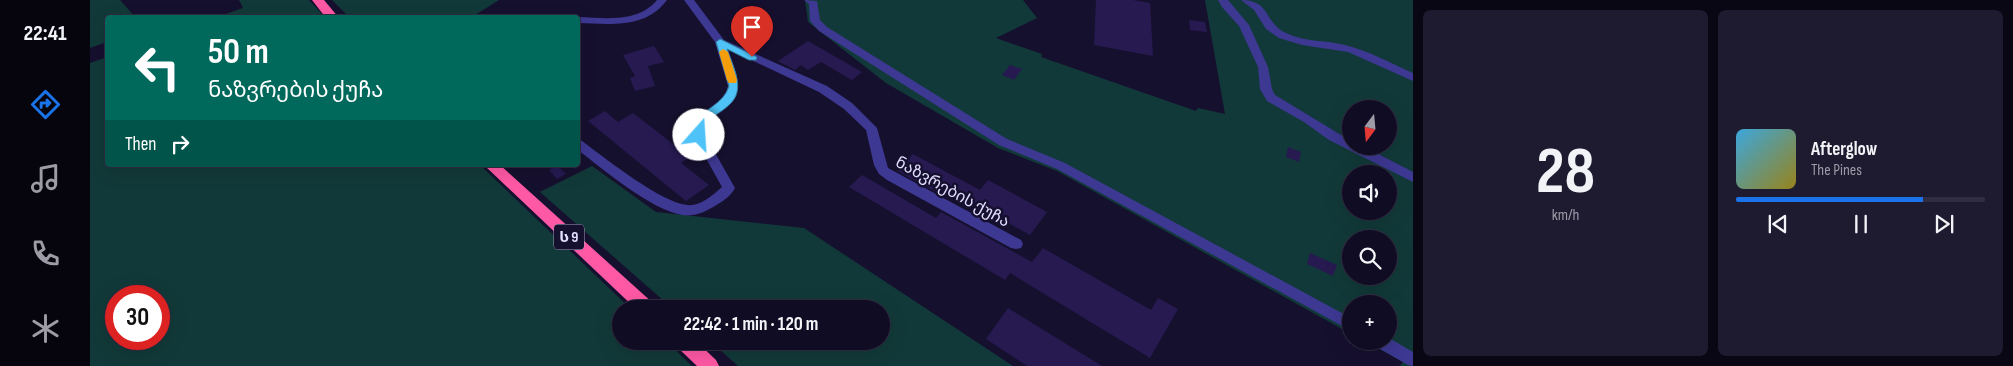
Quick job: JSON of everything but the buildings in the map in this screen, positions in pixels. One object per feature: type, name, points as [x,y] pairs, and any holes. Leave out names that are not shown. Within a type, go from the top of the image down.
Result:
[{"type":"highway","points":[[318,0],[330,15]]},
{"type":"highway","name":"ს 9","points":[[493,167],[638,300]]},
{"type":"highway","points":[[693,350],[710,366]]},
{"type":"street","points":[[580,20],[633,19],[648,16],[658,7],[662,0]]},
{"type":"street","name":"ნაზვრების ქუჩა","points":[[580,146],[625,180],[677,209],[692,210],[722,195],[729,188],[699,135],[696,125],[707,114],[726,102],[732,94],[734,86],[720,42],[689,0]]},
{"type":"street","points":[[809,0],[814,3],[815,21],[823,29],[1003,142],[1060,166],[1342,320]]},
{"type":"street","points":[[1224,0],[1225,5],[1244,25],[1263,67],[1266,89],[1271,98],[1342,141]]},
{"type":"street","points":[[1246,0],[1256,5],[1263,12],[1267,23],[1273,30],[1289,38],[1353,50],[1413,77]]},
{"type":"street","name":"ნაზვრების ქუჩა","points":[[720,42],[823,89],[848,106],[871,128],[883,171],[1016,244]]},
{"type":"street","points":[[1370,155],[1413,177]]},
{"type":"street","points":[[1396,350],[1413,360]]},
{"type":"green space","points":[[90,0],[120,0],[133,15],[105,15],[105,43],[90,48]]},
{"type":"green space","points":[[239,0],[309,0],[321,13],[320,15],[223,15],[243,8]]},
{"type":"green space","points":[[332,0],[499,0],[475,15],[347,15]]},
{"type":"green space","points":[[805,0],[1023,0],[1037,18],[996,38],[1042,54],[1041,57],[1196,111],[1198,108],[1225,114],[1205,0],[1413,0],[1413,366],[1400,366],[1403,362],[1381,350],[1397,350],[1397,295],[1342,295],[1342,329],[1057,171],[998,148],[886,83],[808,22]]},
{"type":"green space","points":[[105,58],[105,167],[482,167],[622,300],[612,300],[612,350],[675,350],[692,366],[90,366],[90,63]]},
{"type":"green space","points":[[592,166],[656,212],[804,228],[1013,366],[738,366],[720,350],[890,350],[890,300],[663,300],[540,192]]},
{"type":"slow traffic","points":[[723,52],[732,80]]},
{"type":"route","points":[[699,135],[696,125],[707,114],[726,102],[732,94],[734,86],[720,42],[752,57]]}]
